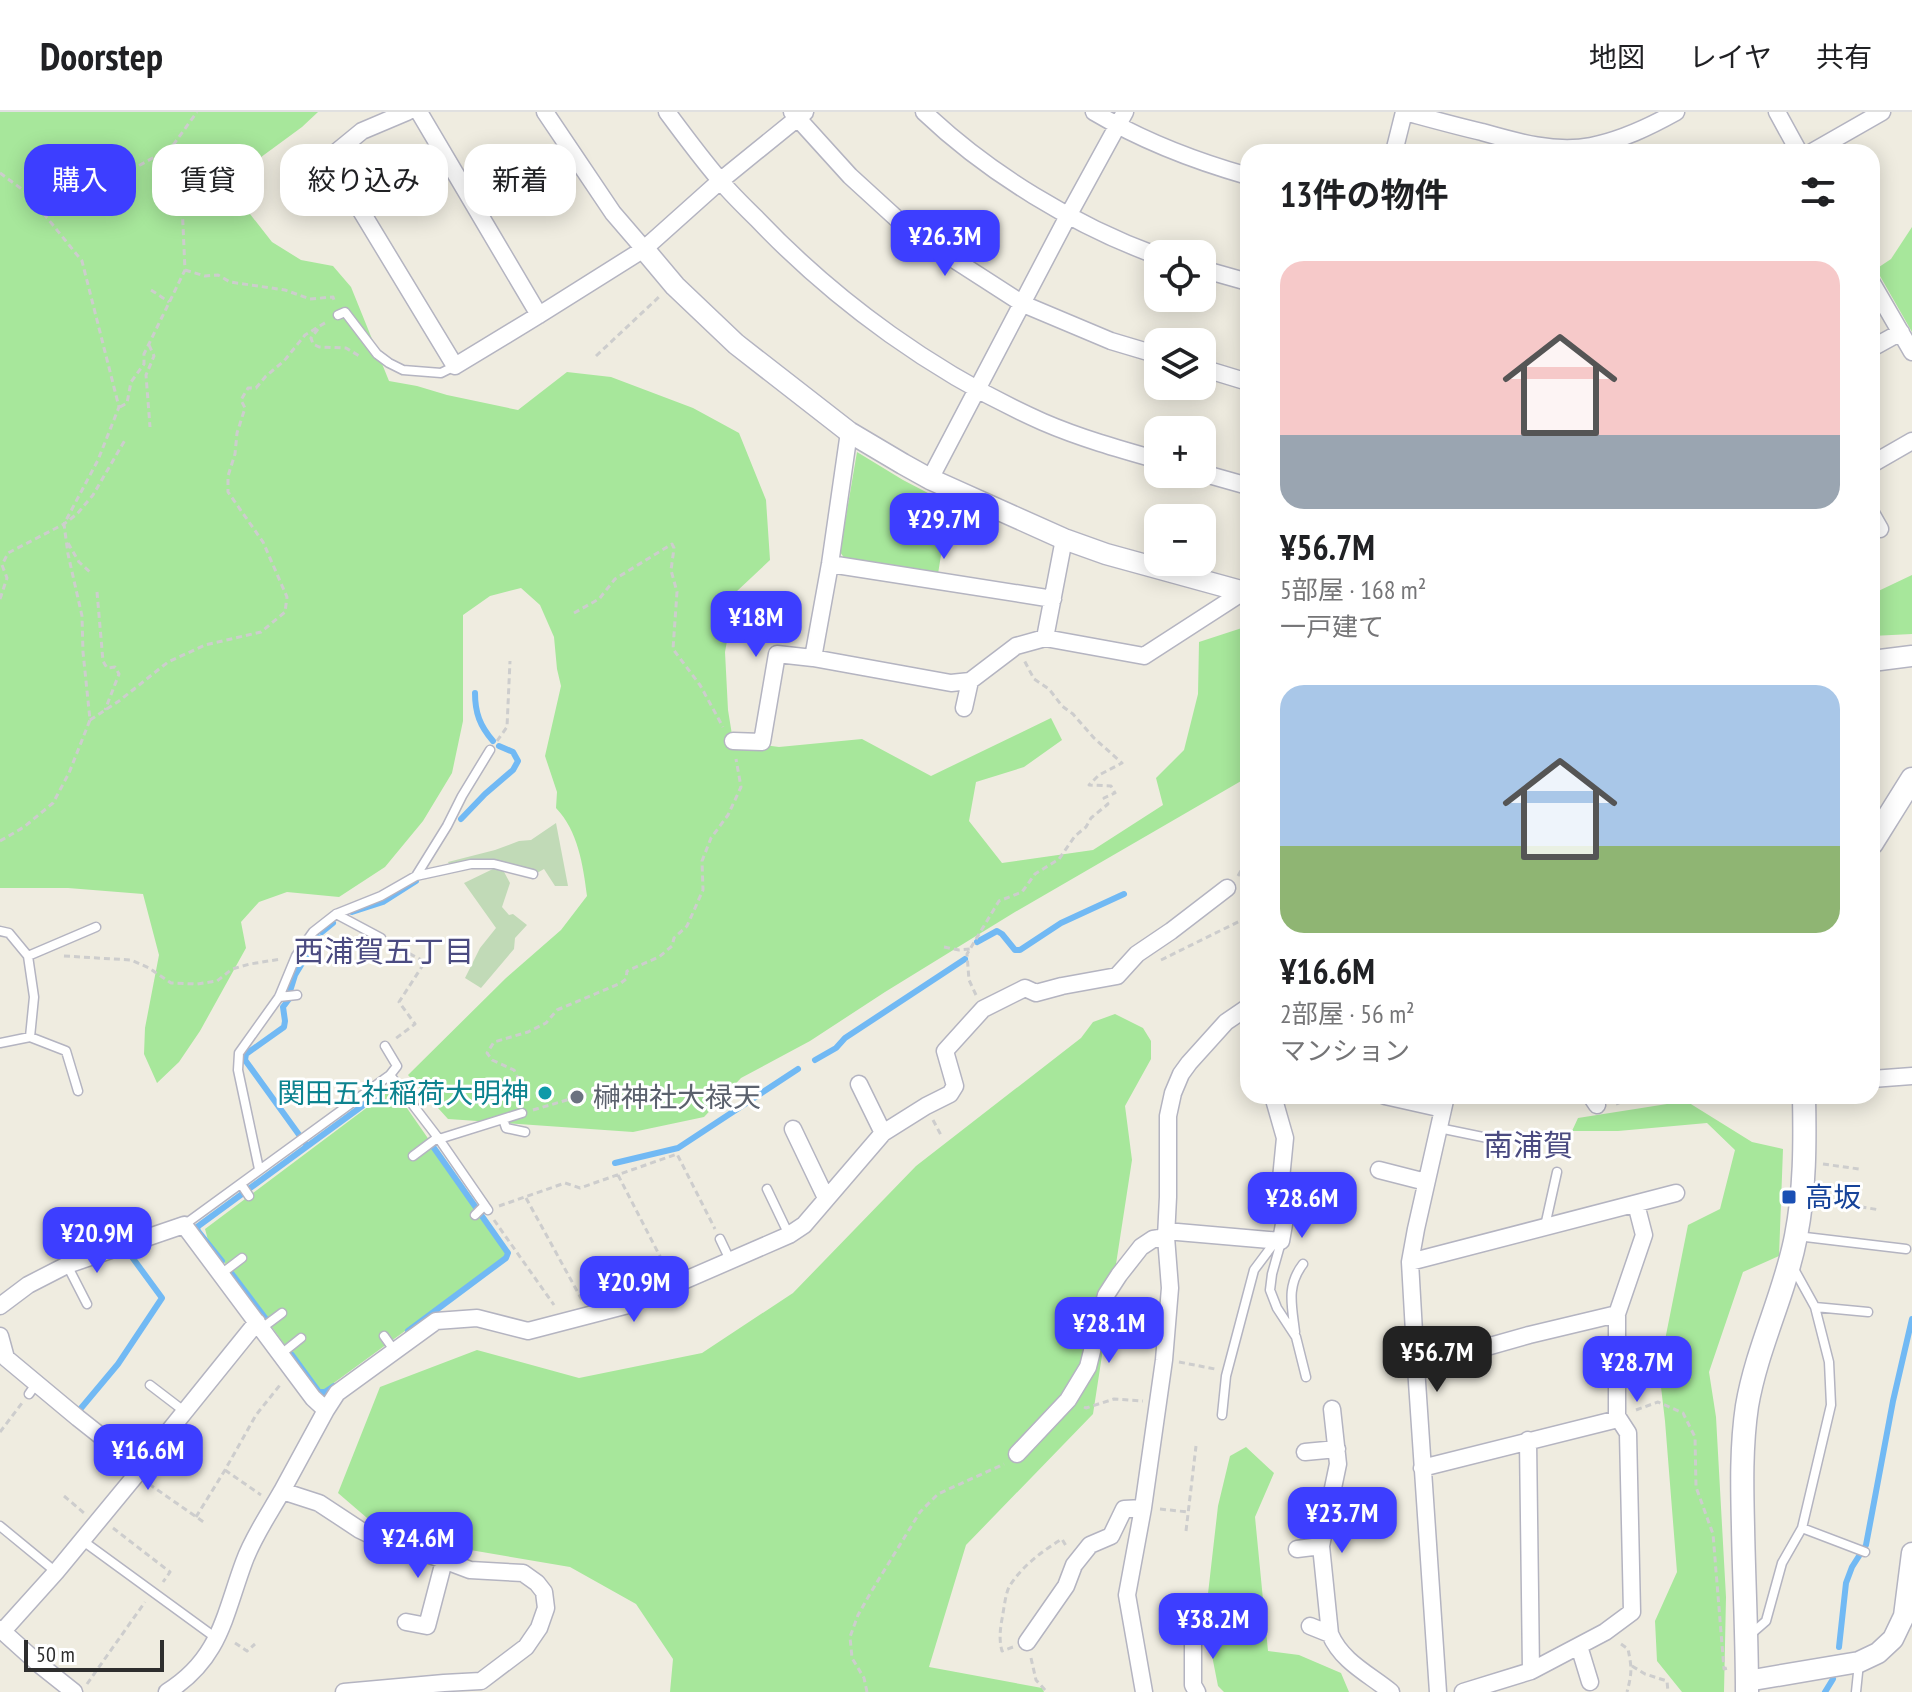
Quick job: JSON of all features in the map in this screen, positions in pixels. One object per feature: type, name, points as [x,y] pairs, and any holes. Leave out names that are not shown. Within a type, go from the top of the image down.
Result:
[{"type":"main road","points":[[1880,830],[1912,779]]},
{"type":"main road","points":[[1742,1680],[1745,1638],[1742,1463],[1747,1405],[1796,1235],[1804,1161],[1800,1104]]},
{"type":"street","points":[[346,144],[362,131],[407,112]]},
{"type":"street","points":[[419,112],[539,315]]},
{"type":"street","points":[[545,112],[613,213],[675,286],[736,344],[849,432],[930,479],[1064,539],[1106,554],[1240,591]]},
{"type":"street","points":[[667,112],[720,181],[784,248],[843,300],[908,346],[1043,422],[1144,456]]},
{"type":"street","points":[[924,112],[989,165],[1040,200],[1144,251]]},
{"type":"street","points":[[1094,112],[1122,119],[1192,157],[1240,173]]},
{"type":"street","points":[[1396,144],[1405,112],[1526,144]]},
{"type":"street","points":[[1607,144],[1650,127],[1676,112]]},
{"type":"street","points":[[1777,112],[1795,144]]},
{"type":"street","points":[[1826,144],[1882,112]]},
{"type":"street","points":[[364,216],[455,366],[644,249],[798,114],[850,176],[896,218],[947,255],[1023,304],[1111,341],[1144,351]]},
{"type":"street","points":[[930,479],[1122,119]]},
{"type":"street","points":[[1216,273],[1240,280]]},
{"type":"street","points":[[1880,297],[1912,352]]},
{"type":"street","points":[[1880,344],[1901,332]]},
{"type":"street","points":[[1216,372],[1240,380]]},
{"type":"street","points":[[813,658],[849,432]]},
{"type":"street","points":[[1880,459],[1912,441]]},
{"type":"street","points":[[1216,477],[1240,484]]},
{"type":"street","points":[[1045,638],[1064,539]]},
{"type":"street","points":[[830,564],[1053,599]]},
{"type":"street","points":[[733,741],[762,742],[777,654],[951,683],[970,681],[1016,646],[1045,638],[1144,656],[1240,595]]},
{"type":"street","points":[[1880,660],[1912,656]]},
{"type":"street","points":[[964,708],[970,681]]},
{"type":"street","points":[[167,1692],[204,1660],[233,1600],[245,1560],[337,1393],[436,1321],[477,1318],[528,1331],[628,1305],[789,1235],[804,1225],[883,1133],[950,1094],[955,1086],[945,1051],[983,1009],[1025,988],[1036,993],[1117,976],[1137,954],[1227,888]]},
{"type":"street","points":[[1144,1692],[1127,1595],[1164,1360],[1170,1288],[1166,1234],[1168,1116],[1181,1074],[1226,1022],[1240,1012]]},
{"type":"street","points":[[1226,1022],[1240,1021]]},
{"type":"street","points":[[1880,1078],[1912,1076]]},
{"type":"street","points":[[859,1084],[883,1133]]},
{"type":"street","points":[[1017,1454],[1068,1400],[1088,1367],[1106,1295],[1141,1247],[1166,1234],[1278,1241],[1284,1224],[1279,1199],[1285,1138],[1275,1104]]},
{"type":"street","points":[[1438,1692],[1410,1262],[1444,1104]]},
{"type":"street","points":[[793,1129],[826,1198]]},
{"type":"street","points":[[1379,1170],[1426,1182]]},
{"type":"street","points":[[1410,1262],[1676,1193]]},
{"type":"street","points":[[1463,1692],[1488,1688],[1531,1671],[1605,1632],[1632,1612],[1628,1433],[1617,1417],[1617,1314],[1644,1235],[1636,1204]]},
{"type":"street","points":[[0,1306],[28,1285],[67,1265],[184,1225],[313,1398],[326,1410]]},
{"type":"street","points":[[1416,1367],[1617,1314]]},
{"type":"street","points":[[74,1692],[2,1630],[83,1541],[184,1411],[259,1325]]},
{"type":"street","points":[[0,1336],[6,1358],[32,1389],[75,1416],[138,1471]]},
{"type":"street","points":[[1332,1409],[1338,1464],[1321,1546],[1330,1634],[1335,1645],[1354,1666],[1391,1692]]},
{"type":"street","points":[[1422,1468],[1617,1417]]},
{"type":"street","points":[[1528,1440],[1531,1671]]},
{"type":"street","points":[[1305,1452],[1337,1449]]},
{"type":"street","points":[[278,1498],[319,1503],[383,1541],[409,1547],[470,1570],[523,1573],[544,1592],[546,1608],[539,1628],[526,1647],[475,1687],[444,1683],[344,1692]]},
{"type":"street","points":[[1027,1642],[1090,1545],[1111,1536],[1124,1509],[1143,1508]]},
{"type":"street","points":[[1297,1549],[1321,1546]]},
{"type":"street","points":[[1742,1680],[1859,1662],[1878,1653],[1893,1639],[1904,1616],[1912,1553]]},
{"type":"street","points":[[406,1622],[427,1626],[444,1561]]},
{"type":"street","points":[[1310,1626],[1330,1634]]},
{"type":"street","points":[[1193,1641],[1193,1685],[1197,1692]]},
{"type":"street","points":[[1579,1646],[1590,1682]]},
{"type":"lane","points":[[338,315],[345,312],[377,354],[403,370],[441,373],[455,366]]},
{"type":"lane","points":[[416,876],[490,750]]},
{"type":"lane","points":[[259,1169],[238,1070],[239,1053],[279,997],[296,968],[296,956],[313,932],[336,914],[381,896],[416,876],[471,864],[494,864],[533,874]]},
{"type":"lane","points":[[336,914],[381,938]]},
{"type":"lane","points":[[32,954],[96,927]]},
{"type":"lane","points":[[0,931],[9,933],[32,954],[34,997],[30,1037]]},
{"type":"lane","points":[[279,997],[297,995]]},
{"type":"lane","points":[[0,1043],[30,1037],[66,1051],[78,1091]]},
{"type":"lane","points":[[184,1225],[390,1075],[397,1066],[385,1046]]},
{"type":"lane","points":[[390,1075],[486,1208],[475,1215]]},
{"type":"lane","points":[[413,1156],[438,1138],[522,1113]]},
{"type":"lane","points":[[503,1119],[506,1128],[525,1132]]},
{"type":"lane","points":[[1439,1128],[1507,1142]]},
{"type":"lane","points":[[1545,1226],[1557,1172]]},
{"type":"lane","points":[[241,1184],[249,1196]]},
{"type":"lane","points":[[767,1189],[789,1235]]},
{"type":"lane","points":[[1796,1235],[1906,1249]]},
{"type":"lane","points":[[720,1239],[730,1260]]},
{"type":"lane","points":[[1278,1241],[1270,1290],[1277,1308],[1296,1337]]},
{"type":"lane","points":[[1222,1415],[1228,1371],[1254,1270],[1278,1241]]},
{"type":"lane","points":[[221,1274],[242,1258]]},
{"type":"lane","points":[[1745,1638],[1766,1621],[1782,1563],[1802,1528],[1831,1405],[1829,1362],[1815,1307],[1790,1261]]},
{"type":"lane","points":[[1303,1264],[1295,1274],[1291,1294],[1296,1337],[1306,1377]]},
{"type":"lane","points":[[67,1265],[87,1304]]},
{"type":"lane","points":[[1815,1307],[1868,1312]]},
{"type":"lane","points":[[259,1325],[282,1313]]},
{"type":"lane","points":[[384,1336],[394,1350]]},
{"type":"lane","points":[[281,1354],[301,1338]]},
{"type":"lane","points":[[150,1385],[184,1411]]},
{"type":"lane","points":[[0,1526],[56,1572]]},
{"type":"lane","points":[[1802,1528],[1862,1551]]},
{"type":"lane","points":[[83,1541],[217,1635]]},
{"type":"lane","points":[[1856,1692],[1859,1662]]},
{"type":"path","points":[[174,144],[197,112]]},
{"type":"path","points":[[0,173],[24,191]]},
{"type":"path","points":[[0,841],[24,827],[53,803],[90,720],[82,616],[64,524],[98,460],[119,407],[82,261],[46,216]]},
{"type":"path","points":[[119,407],[127,403],[131,382],[144,364],[144,354],[185,270],[183,216]]},
{"type":"path","points":[[90,720],[168,662],[205,645],[261,632],[285,612],[287,597],[263,542],[228,492],[228,476],[245,408],[241,400],[248,388],[256,388],[305,335],[338,315],[333,297],[310,299],[285,290],[230,282],[218,275],[205,276],[185,270]]},
{"type":"path","points":[[151,290],[169,302]]},
{"type":"path","points":[[596,356],[665,291]]},
{"type":"path","points":[[320,327],[311,338],[313,344],[346,348],[369,365],[389,363]]},
{"type":"path","points":[[149,345],[154,356],[146,375],[150,427]]},
{"type":"path","points":[[0,599],[7,578],[2,565],[8,553],[77,514],[93,495],[125,440]]},
{"type":"path","points":[[66,540],[79,562],[91,573]]},
{"type":"path","points":[[527,1087],[514,1070],[492,1060],[487,1053],[494,1042],[528,1032],[546,1023],[557,1010],[621,983],[626,979],[627,971],[659,957],[672,946],[674,938],[687,926],[703,890],[702,861],[711,838],[728,815],[741,787],[732,736],[722,726],[700,685],[673,649],[677,592],[671,570],[672,544],[615,579],[599,599],[574,613]]},
{"type":"path","points":[[97,592],[103,661],[107,668],[115,667],[119,674],[105,710]]},
{"type":"path","points":[[983,1009],[969,980],[967,954],[999,901],[1022,892],[1035,874],[1059,859],[1091,818],[1108,804],[1104,798],[1115,793],[1111,786],[1089,785],[1099,775],[1122,763],[1062,706],[1049,689],[1034,679],[1016,646]]},
{"type":"path","points":[[490,750],[507,727],[510,661]]},
{"type":"path","points":[[1154,964],[1240,921]]},
{"type":"path","points":[[381,938],[425,962],[399,1002],[415,1024],[385,1046]]},
{"type":"path","points":[[944,947],[970,949]]},
{"type":"path","points":[[32,954],[131,960],[171,983],[197,984],[217,981],[232,969],[296,956]]},
{"type":"path","points":[[522,1113],[587,1094]]},
{"type":"path","points":[[565,1321],[486,1208],[565,1183],[580,1188],[677,1154],[720,1239]]},
{"type":"path","points":[[1804,1161],[1859,1169]]},
{"type":"path","points":[[618,1174],[675,1285]]},
{"type":"path","points":[[525,1196],[589,1314]]},
{"type":"path","points":[[1801,1196],[1880,1210]]},
{"type":"path","points":[[1164,1360],[1228,1371]]},
{"type":"path","points":[[196,1517],[256,1415],[292,1369]]},
{"type":"path","points":[[0,1432],[32,1389]]},
{"type":"path","points":[[1068,1400],[1086,1408],[1114,1399],[1158,1402]]},
{"type":"path","points":[[1617,1417],[1658,1402],[1683,1413],[1695,1437],[1696,1487],[1713,1534],[1724,1669],[1742,1680]]},
{"type":"path","points":[[1186,1531],[1196,1446]]},
{"type":"path","points":[[867,1692],[864,1678],[852,1658],[850,1637],[858,1615],[920,1512],[938,1494],[1001,1466],[1017,1454]]},
{"type":"path","points":[[225,1470],[278,1498]]},
{"type":"path","points":[[138,1471],[205,1523]]},
{"type":"path","points":[[64,1496],[170,1572],[123,1632],[82,1692]]},
{"type":"path","points":[[1143,1508],[1188,1512]]},
{"type":"path","points":[[1047,1692],[1036,1680],[1027,1642],[1002,1651],[1000,1631],[1009,1588],[1043,1551],[1062,1539],[1076,1563]]},
{"type":"path","points":[[1605,1632],[1628,1649],[1632,1673],[1627,1692]]},
{"type":"path","points":[[217,1635],[247,1651],[255,1644]]},
{"type":"path","points":[[1632,1666],[1667,1681],[1668,1692]]},
{"type":"green space","points":[[0,112],[318,112],[264,155],[264,144],[152,144],[152,216],[252,216],[272,242],[301,260],[333,266],[351,287],[389,381],[518,410],[567,372],[611,377],[693,408],[739,433],[766,500],[770,560],[736,592],[725,652],[733,741],[779,747],[862,739],[931,776],[1051,718],[1062,740],[1024,767],[976,782],[969,821],[1002,863],[1093,850],[1163,805],[1156,778],[1184,750],[1198,694],[1199,642],[1240,629],[1240,782],[1015,912],[810,1041],[741,1078],[704,1117],[633,1132],[448,1119],[408,1075],[506,978],[561,930],[587,896],[578,849],[570,827],[556,808],[557,792],[545,756],[561,686],[554,637],[540,605],[521,588],[490,596],[463,615],[463,721],[452,773],[423,821],[385,867],[339,897],[287,892],[259,902],[241,922],[246,948],[200,1031],[179,1062],[157,1083],[144,1054],[145,1028],[159,955],[143,894],[68,888],[0,888]]},
{"type":"green space","points":[[1912,227],[1912,332],[1880,276],[1880,266],[1891,259]]},
{"type":"green space","points":[[857,452],[949,504],[938,574],[845,559],[840,552]]},
{"type":"green space","points":[[1912,575],[1912,634],[1880,636],[1880,590]]},
{"type":"green space","points":[[556,823],[568,886],[555,886],[544,869],[537,873],[484,860],[450,866],[448,862],[531,840]]},
{"type":"green space","points":[[495,868],[503,870],[510,883],[502,907],[509,915],[513,914],[527,925],[515,938],[514,949],[481,988],[465,978],[480,948],[496,928],[464,883]]},
{"type":"green space","points":[[1115,1014],[1143,1028],[1151,1041],[1151,1059],[1125,1106],[1132,1160],[1093,1414],[966,1545],[929,1667],[1042,1688],[1044,1692],[670,1692],[673,1659],[636,1604],[570,1567],[388,1536],[338,1493],[380,1387],[477,1350],[579,1378],[702,1353],[793,1293],[916,1166],[1081,1038],[1093,1022]]},
{"type":"green space","points":[[393,1088],[509,1255],[320,1393],[208,1240],[205,1229]]},
{"type":"green space","points":[[1667,1104],[1691,1104],[1752,1142],[1783,1149],[1779,1256],[1743,1272],[1709,1372],[1716,1417],[1726,1597],[1724,1692],[1682,1692],[1657,1661],[1655,1621],[1677,1572],[1659,1370],[1688,1225],[1720,1209],[1735,1150],[1707,1123],[1618,1131],[1572,1131],[1578,1118]]},
{"type":"green space","points":[[1246,1447],[1274,1473],[1255,1517],[1268,1651],[1299,1655],[1341,1673],[1349,1692],[1224,1692],[1218,1686],[1205,1620],[1218,1506],[1230,1456]]},
{"type":"waterway","points":[[475,693],[479,719],[493,741]]},
{"type":"waterway","points":[[461,819],[513,770],[518,761],[513,752],[499,746]]},
{"type":"waterway","points":[[352,912],[383,902],[416,881]]},
{"type":"waterway","points":[[977,942],[997,931],[1015,950],[1020,950],[1061,923],[1124,894]]},
{"type":"waterway","points":[[322,932],[333,923]]},
{"type":"waterway","points":[[290,991],[295,975],[318,937]]},
{"type":"waterway","points":[[815,1060],[965,959]]},
{"type":"waterway","points":[[289,999],[283,1007],[284,1027],[246,1054],[245,1060],[305,1143]]},
{"type":"waterway","points":[[615,1163],[678,1148],[798,1069]]},
{"type":"waterway","points":[[222,1261],[197,1227],[384,1090]]},
{"type":"waterway","points":[[408,1331],[506,1258],[508,1253],[434,1148]]},
{"type":"waterway","points":[[77,1413],[118,1364],[162,1298],[129,1253]]},
{"type":"waterway","points":[[232,1274],[266,1319]]},
{"type":"waterway","points":[[1839,1647],[1846,1583],[1866,1545],[1912,1319]]},
{"type":"waterway","points":[[292,1355],[319,1392],[334,1386]]},
{"type":"waterway","points":[[1825,1692],[1833,1679]]},
{"type":"place","name":"関田五社稲荷大明神","points":[[545,1093]]},
{"type":"place","name":"榊神社大禄天","points":[[577,1097]]},
{"type":"place","name":"高坂","points":[[1789,1197]]},
{"type":"district","name":"西浦賀五丁目","points":[[384,952]]},
{"type":"district","name":"南浦賀","points":[[1528,1146]]}]
